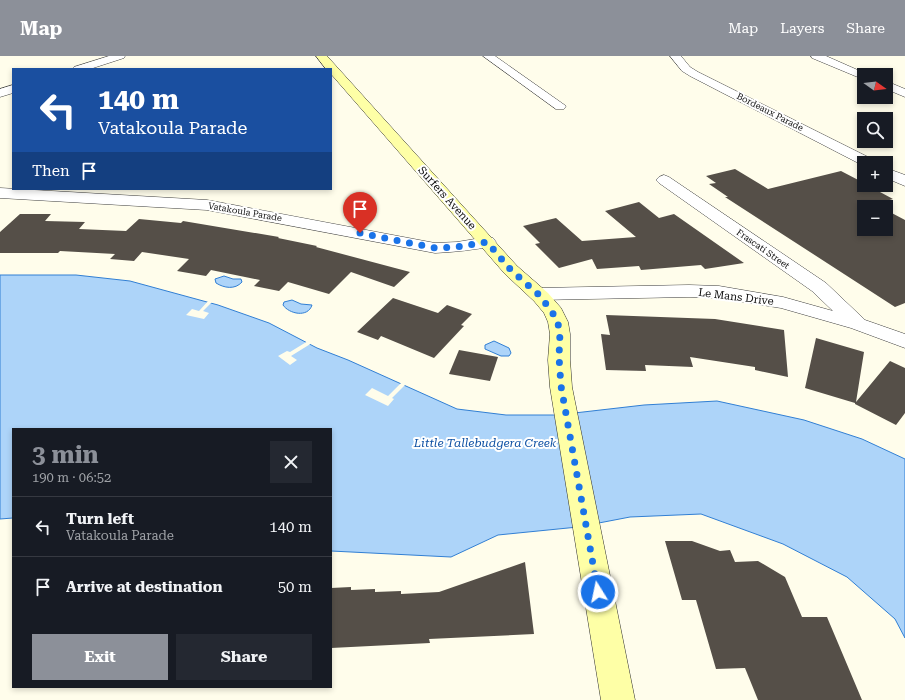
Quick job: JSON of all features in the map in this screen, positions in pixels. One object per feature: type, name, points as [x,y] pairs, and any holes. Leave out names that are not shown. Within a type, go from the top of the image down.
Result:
[{"type":"street","points":[[81,68],[120,56]]},
{"type":"street","name":"Surfers Avenue","points":[[321,56],[332,68]]},
{"type":"street","points":[[488,56],[560,106]]},
{"type":"street","name":"Bordeaux Parade","points":[[675,56],[686,69],[694,74],[857,157]]},
{"type":"street","points":[[816,56],[857,73]]},
{"type":"street","points":[[845,68],[842,63],[846,56]]},
{"type":"street","name":"Surfers Avenue","points":[[332,68],[511,270],[538,294],[557,320],[560,332],[559,357],[561,386],[618,700]]},
{"type":"street","points":[[0,82],[12,84]]},
{"type":"street","points":[[893,88],[905,93]]},
{"type":"street","points":[[0,93],[12,89]]},
{"type":"street","points":[[893,175],[905,181]]},
{"type":"street","name":"Frascati Street","points":[[664,180],[819,287],[858,324]]},
{"type":"street","name":"Vatakoula Parade","points":[[0,193],[205,197],[435,248],[457,247],[487,242]]},
{"type":"street","name":"Le Mans Drive","points":[[538,294],[689,291],[719,292],[783,303],[858,324],[905,341]]},
{"type":"water","name":"Little Tallebudgera Creek","points":[[0,275],[76,275],[130,281],[218,305],[269,323],[317,348],[348,360],[457,409],[506,415],[557,415],[644,405],[717,401],[804,420],[862,439],[905,459],[905,638],[895,619],[847,577],[783,544],[701,514],[630,517],[578,527],[498,535],[451,557],[332,551],[332,428],[12,428],[12,518],[0,519]]},
{"type":"water","points":[[224,276],[233,279],[241,279],[242,282],[233,287],[222,286],[216,283],[215,279]]},
{"type":"water","points":[[292,300],[301,304],[312,305],[307,312],[298,313],[290,311],[283,305],[284,302]]},
{"type":"water","points":[[494,341],[509,348],[511,353],[509,356],[501,356],[485,349],[485,345]]},
{"type":"pier","points":[[209,300],[213,301],[203,311],[209,313],[204,319],[186,315],[192,309],[199,311]]},
{"type":"pier","points":[[308,341],[312,343],[291,356],[297,360],[290,365],[278,356],[287,351],[290,352]]},
{"type":"pier","points":[[402,382],[406,384],[392,398],[394,399],[388,406],[365,395],[372,388],[388,396]]},
{"type":"building","points":[[735,169],[768,189],[841,171],[857,179],[857,192],[880,192],[893,199],[857,200],[857,236],[893,236],[893,214],[905,220],[905,303],[895,307],[725,197],[728,197],[709,184],[716,183],[706,176]]},
{"type":"building","points":[[639,202],[659,218],[674,214],[744,263],[705,269],[701,265],[641,270],[639,266],[597,269],[592,259],[559,268],[535,244],[540,243],[523,226],[556,218],[582,241],[636,237],[605,211]]},
{"type":"building","points":[[20,214],[51,214],[45,221],[85,222],[79,229],[126,231],[139,219],[181,223],[183,221],[279,237],[278,238],[317,246],[316,247],[410,272],[394,287],[351,272],[329,294],[288,282],[279,291],[254,286],[260,280],[211,270],[206,276],[177,271],[189,259],[142,252],[134,261],[110,259],[115,254],[60,251],[58,253],[0,253],[0,232]]},
{"type":"building","points":[[393,298],[438,313],[447,305],[472,314],[461,325],[464,326],[434,358],[381,336],[378,340],[357,332]]},
{"type":"building","points":[[606,315],[715,319],[784,330],[788,377],[755,370],[755,367],[690,357],[693,367],[645,365],[646,371],[606,370],[601,334],[610,335]]},
{"type":"building","points":[[816,338],[864,352],[856,402],[890,361],[905,368],[905,413],[896,425],[855,403],[805,388]]},
{"type":"building","points":[[459,350],[498,357],[490,381],[449,374]]},
{"type":"building","points":[[665,541],[692,541],[720,551],[730,550],[735,562],[758,561],[785,577],[802,617],[827,617],[862,700],[758,700],[745,668],[716,669],[696,600],[682,600]]},
{"type":"building","points":[[525,562],[534,634],[429,639],[430,643],[332,648],[332,588],[351,587],[351,590],[375,589],[375,592],[401,591],[401,594],[439,592]]},
{"type":"route","points":[[360,233],[435,248],[457,247],[487,242],[511,270],[538,294],[550,309],[557,320],[560,332],[559,357],[561,386],[598,592]]}]
